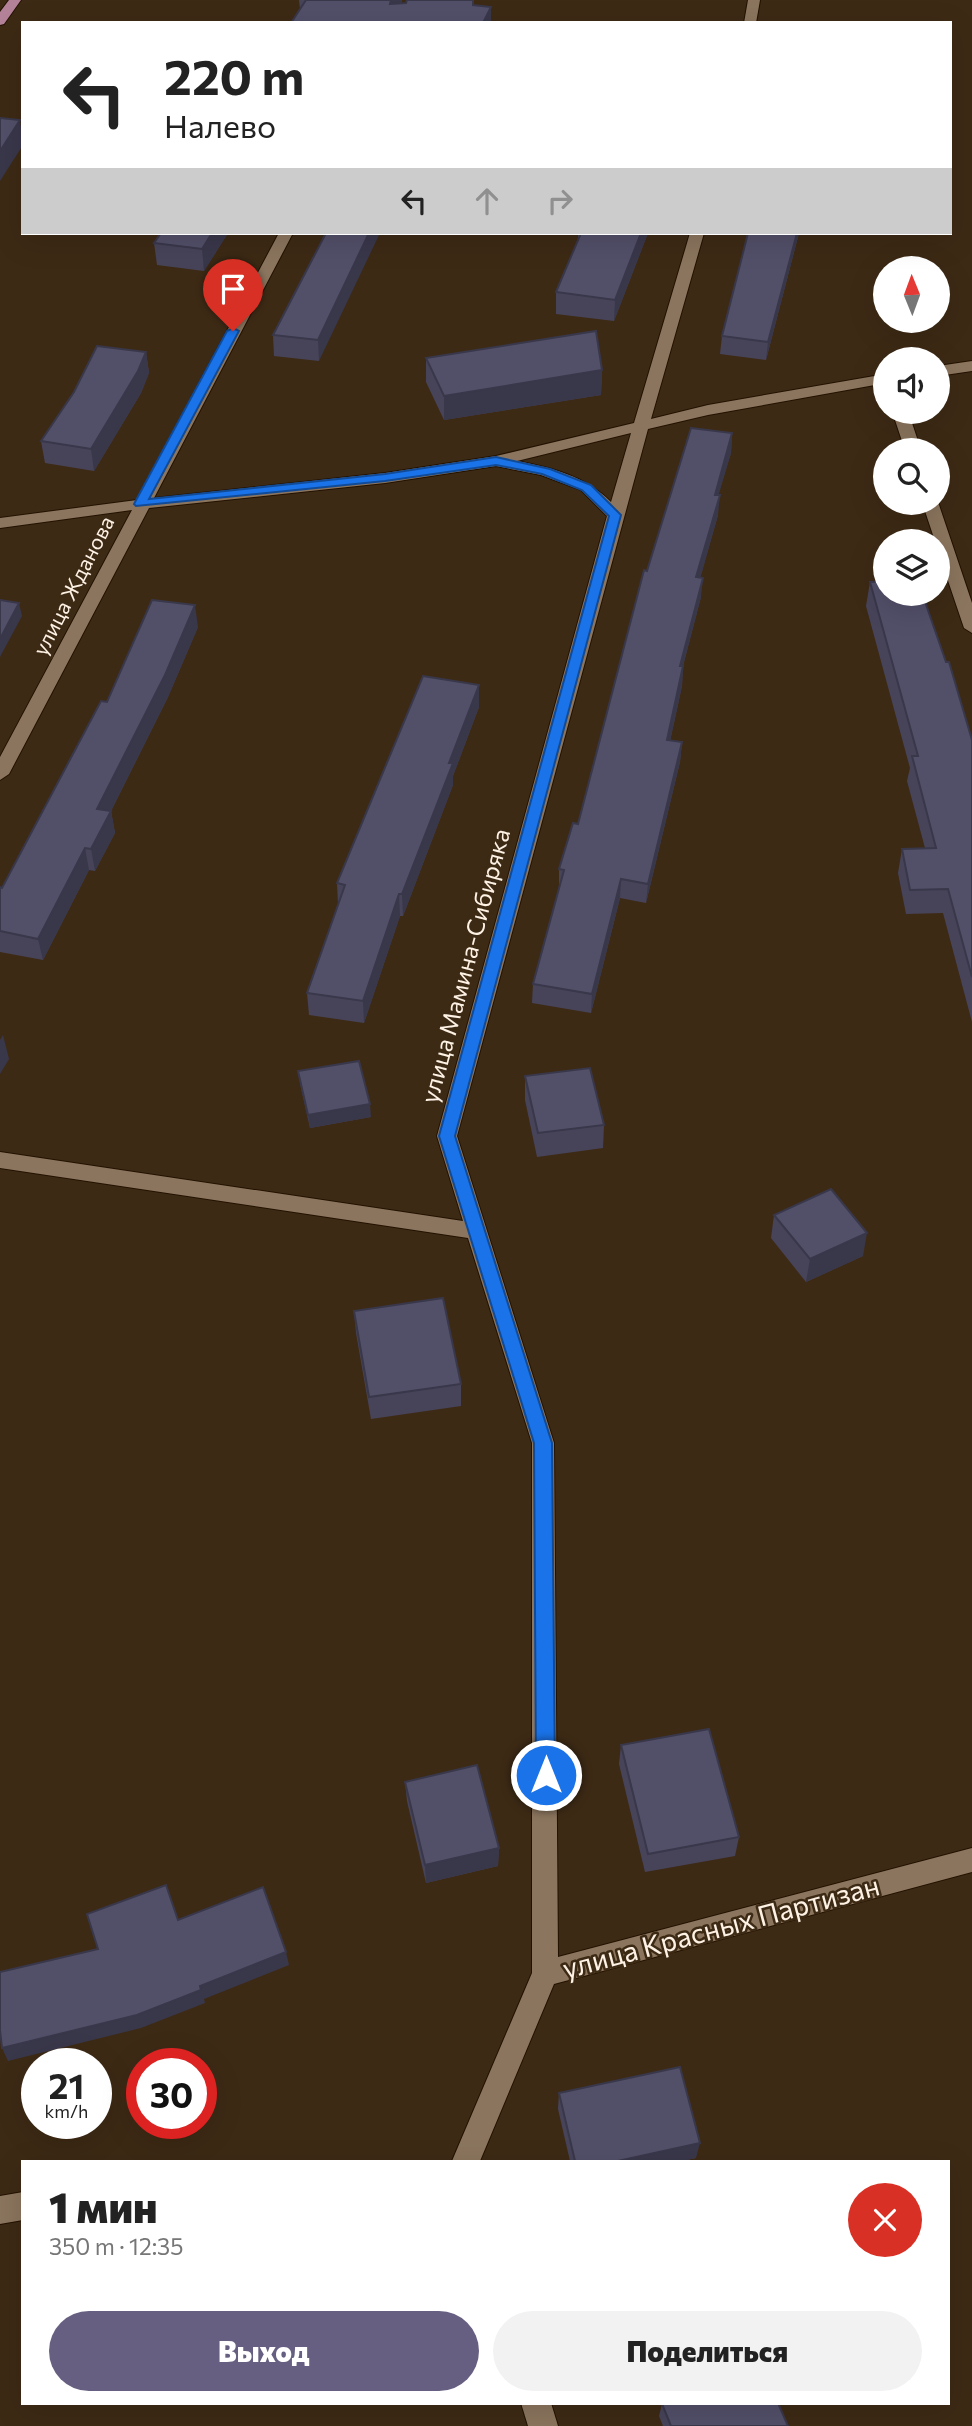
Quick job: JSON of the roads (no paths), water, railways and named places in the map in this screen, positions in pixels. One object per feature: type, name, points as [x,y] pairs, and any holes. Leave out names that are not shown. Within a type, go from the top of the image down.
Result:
[{"type":"main road","points":[[0,21],[15,0]]},
{"type":"street","points":[[750,21],[754,0]]},
{"type":"street","name":"улица Жданова","points":[[0,774],[285,235]]},
{"type":"street","name":"улица Мамина-Сибиряка","points":[[545,1973],[543,1443],[447,1136],[615,515],[644,425],[696,235]]},
{"type":"street","points":[[950,369],[972,366]]},
{"type":"street","points":[[0,523],[141,504],[385,478],[496,461],[708,410],[873,381]]},
{"type":"street","points":[[496,461],[545,471],[587,487],[615,515]]},
{"type":"street","points":[[934,515],[972,628]]},
{"type":"street","points":[[0,1160],[477,1231]]},
{"type":"street","name":"улица Красных Партизан","points":[[466,2160],[545,1973],[972,1860]]},
{"type":"street","points":[[0,2210],[21,2206]]},
{"type":"street","points":[[537,2405],[543,2426]]}]
